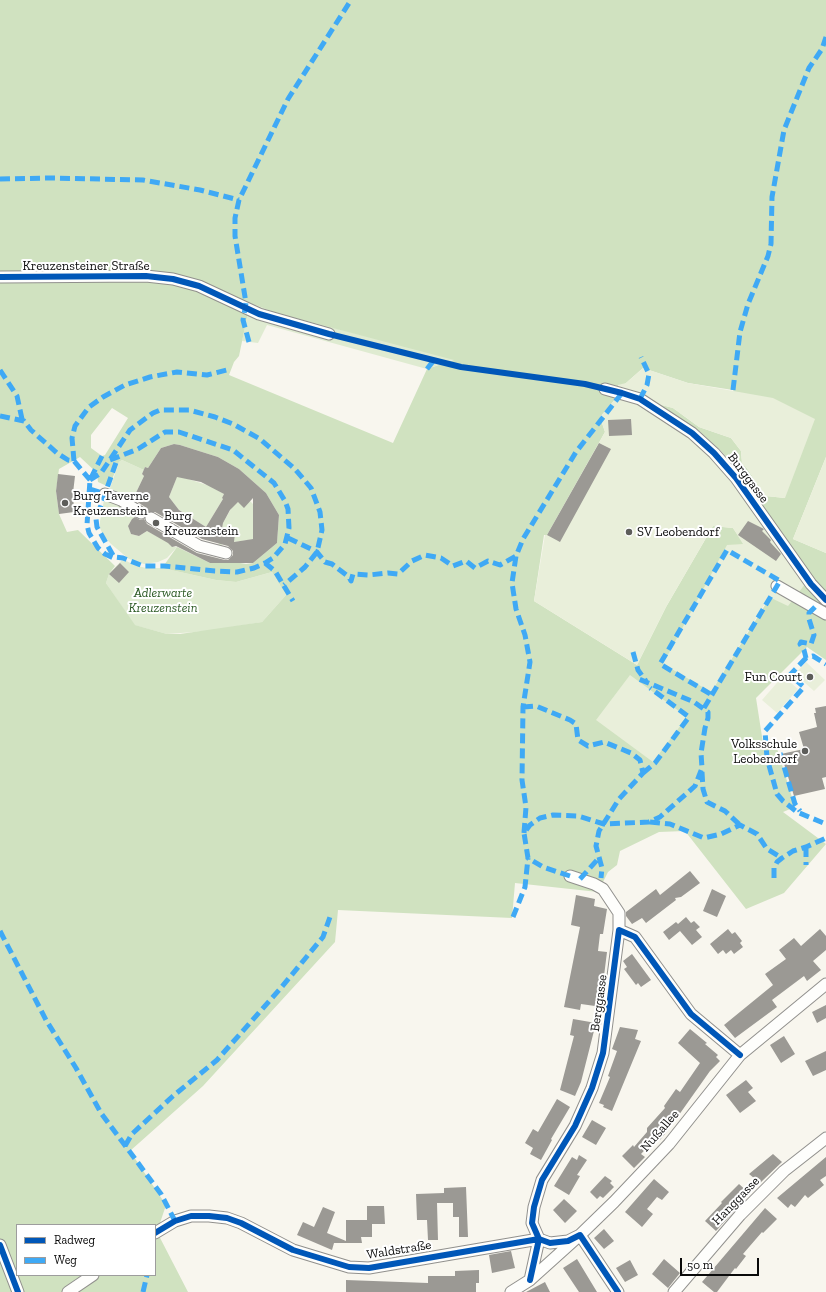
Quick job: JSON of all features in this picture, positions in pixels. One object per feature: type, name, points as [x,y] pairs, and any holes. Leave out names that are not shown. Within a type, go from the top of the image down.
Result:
[{"type":"street","name":"Kreuzensteiner Straße","points":[[0,277],[146,276],[173,279],[199,286],[259,314],[329,334]]},
{"type":"street","name":"Burggasse","points":[[605,389],[640,399],[692,433],[714,453],[736,478],[811,584],[826,600]]},
{"type":"street","points":[[106,494],[121,500],[199,546],[226,553]]},
{"type":"street","points":[[778,586],[826,614]]},
{"type":"street","name":"Berggasse","points":[[539,1239],[532,1223],[534,1208],[542,1180],[575,1126],[592,1088],[603,1053],[619,930],[619,913],[603,889],[594,884],[570,876]]},
{"type":"street","points":[[619,930],[635,937],[691,1014],[740,1056]]},
{"type":"street","name":"Nußallee","points":[[511,1292],[530,1280],[580,1235],[669,1144],[740,1056],[826,984]]},
{"type":"street","name":"Hanggasse","points":[[674,1292],[740,1215],[784,1171],[826,1138]]},
{"type":"street","name":"Waldstraße","points":[[156,1232],[174,1221],[191,1216],[227,1218],[241,1223],[293,1250],[349,1267],[369,1268],[539,1239]]},
{"type":"street","points":[[530,1280],[539,1239],[550,1243],[568,1241],[580,1235],[618,1292]]},
{"type":"street","points":[[0,1245],[18,1292]]},
{"type":"street","points":[[68,1292],[92,1276]]},
{"type":"green space","points":[[0,0],[826,0],[826,457],[793,539],[826,553],[826,660],[807,647],[756,698],[763,743],[775,742],[795,807],[783,812],[826,844],[784,893],[746,909],[685,831],[659,832],[620,851],[617,865],[608,872],[598,892],[515,883],[512,918],[338,910],[335,942],[203,1086],[130,1151],[166,1205],[157,1232],[188,1292],[0,1292]],"holes":[[[250,303],[276,313],[454,360],[427,369],[393,443],[229,375],[234,362],[239,356]],[[643,368],[688,383],[733,390],[785,498],[766,496],[742,463],[741,451],[731,438],[699,427],[673,408],[651,402],[699,431],[719,449],[733,464],[787,542],[770,597],[711,692],[744,544],[733,528],[713,526],[666,607],[637,665],[534,601],[544,535],[547,535],[605,432],[600,417],[618,396],[626,383]],[[112,408],[128,418],[105,455],[102,456],[91,448],[91,435]],[[174,444],[218,457],[239,469],[266,493],[279,515],[277,543],[253,563],[210,563],[177,547],[162,568],[216,580],[236,582],[272,572],[286,595],[262,622],[180,634],[167,634],[135,625],[106,583],[109,574],[115,566],[78,530],[67,532],[59,514],[56,491],[59,469],[80,457],[97,473],[98,482],[109,487],[119,462],[122,460],[144,470],[145,467],[148,468],[161,448]]]},
{"type":"green space","points":[[250,303],[276,313],[455,359],[427,369],[267,325],[258,343],[242,341]]},
{"type":"green space","name":"SV Leobendorf","points":[[643,368],[688,383],[773,398],[815,419],[785,498],[766,496],[742,463],[741,451],[731,438],[699,427],[673,408],[653,403],[699,431],[733,464],[787,542],[806,583],[788,606],[769,597],[711,692],[663,664],[727,545],[743,544],[733,528],[713,526],[666,607],[637,665],[534,601],[545,535],[547,535],[605,432],[600,417],[618,396],[618,385],[626,383]]},
{"type":"green space","points":[[826,457],[826,553],[793,539]]},
{"type":"green space","points":[[122,460],[144,470],[142,474],[144,476],[132,501],[133,513],[135,517],[128,526],[131,534],[139,536],[147,531],[170,543],[171,546],[177,547],[167,558],[158,562],[144,564],[129,559],[111,544],[103,535],[100,528],[104,500],[107,497],[119,462]]},
{"type":"green space","points":[[178,474],[185,478],[210,486],[224,494],[223,499],[206,527],[179,510],[169,497]]},
{"type":"green space","points":[[250,501],[254,505],[255,539],[234,542],[235,534],[225,534],[221,547],[218,547],[223,523],[232,507],[238,502]]},
{"type":"green space","name":"Adlerwarte Kreuzenstein","points":[[123,559],[134,565],[146,568],[162,568],[216,580],[236,582],[272,572],[286,595],[262,622],[208,631],[167,634],[134,625],[106,583],[109,574]]},
{"type":"green space","name":"Fun Court","points":[[806,662],[825,680],[814,691],[795,674]]},
{"type":"green space","points":[[630,675],[687,717],[653,762],[596,720]]},
{"type":"green space","points":[[783,676],[798,689],[777,713],[762,700]]},
{"type":"building","points":[[631,419],[632,435],[609,436],[608,420]]},
{"type":"building","points":[[599,443],[611,449],[560,542],[547,535]]},
{"type":"building","name":"Burg Kreuzenstein","points":[[174,444],[180,445],[218,457],[239,469],[266,493],[279,515],[277,543],[253,563],[210,563],[176,546],[172,547],[168,543],[147,531],[139,536],[131,534],[128,526],[135,517],[140,520],[144,519],[147,524],[197,553],[225,560],[228,560],[233,555],[233,551],[228,546],[202,539],[155,512],[148,512],[145,507],[133,499],[144,476],[142,474],[145,467],[148,468],[161,448]],"holes":[[[177,477],[201,482],[224,494],[223,499],[206,527],[179,510],[169,497]],[[253,498],[253,539],[234,542],[235,534],[221,534],[223,523],[230,510],[238,502],[244,508]]]},
{"type":"building","name":"Burg Taverne Kreuzenstein","points":[[58,474],[75,476],[73,493],[74,512],[59,514],[56,491]]},
{"type":"building","points":[[748,521],[764,529],[762,531],[771,540],[770,542],[781,554],[776,561],[738,535]]},
{"type":"building","points":[[120,563],[129,572],[119,583],[109,574]]},
{"type":"building","name":"Volksschule Leobendorf","points":[[826,706],[826,777],[822,778],[825,789],[794,796],[781,754],[804,749],[799,732],[817,727],[814,713],[816,713],[815,708]]},
{"type":"building","points":[[690,871],[700,883],[681,897],[675,898],[676,900],[646,923],[642,918],[632,924],[626,916],[626,912],[656,889],[660,895]]},
{"type":"building","points":[[712,889],[726,896],[717,917],[703,911]]},
{"type":"building","points":[[576,895],[595,899],[594,906],[607,909],[603,934],[600,934],[598,951],[607,952],[603,984],[600,984],[595,1006],[581,1004],[580,1010],[564,1007],[580,927],[571,925]]},
{"type":"building","points":[[686,917],[691,923],[694,921],[700,927],[696,930],[702,937],[692,945],[680,931],[669,940],[663,932],[676,922],[678,924]]},
{"type":"building","points":[[728,929],[732,934],[735,932],[742,941],[740,943],[743,947],[734,954],[731,950],[726,954],[723,950],[718,954],[710,944]]},
{"type":"building","points":[[820,929],[826,936],[826,950],[813,961],[821,970],[807,981],[804,976],[772,1000],[777,1007],[735,1038],[724,1025],[773,985],[765,974],[786,959],[779,950],[794,938],[801,946]]},
{"type":"building","points":[[632,954],[651,980],[641,987],[638,983],[636,985],[624,969],[627,967],[623,961]]},
{"type":"building","points":[[826,1005],[826,1018],[817,1023],[812,1012]]},
{"type":"building","points":[[573,1019],[596,1023],[581,1082],[575,1096],[560,1090],[574,1036],[570,1035]]},
{"type":"building","points":[[620,1027],[638,1030],[635,1039],[641,1041],[612,1111],[603,1107],[604,1105],[599,1103],[610,1077],[608,1076],[617,1051],[612,1049]]},
{"type":"building","points":[[690,1029],[707,1043],[705,1044],[718,1055],[716,1057],[720,1061],[710,1071],[660,1140],[653,1141],[641,1154],[645,1157],[634,1168],[622,1156],[633,1145],[634,1147],[647,1132],[647,1128],[665,1108],[664,1106],[676,1089],[680,1092],[700,1063],[678,1043]]},
{"type":"building","points":[[784,1036],[795,1054],[781,1063],[770,1045]]},
{"type":"building","points":[[826,1051],[826,1070],[813,1076],[805,1061]]},
{"type":"building","points":[[746,1080],[753,1088],[748,1092],[756,1101],[740,1113],[726,1095]]},
{"type":"building","points":[[557,1099],[570,1107],[551,1139],[552,1140],[541,1160],[530,1154],[533,1148],[525,1143],[533,1129],[538,1132]]},
{"type":"building","points":[[592,1120],[606,1128],[596,1145],[582,1137]]},
{"type":"building","points":[[773,1154],[782,1162],[760,1183],[749,1174]]},
{"type":"building","points":[[579,1155],[587,1160],[577,1175],[580,1176],[569,1195],[554,1186],[572,1157],[577,1160]]},
{"type":"building","points":[[826,1157],[826,1176],[820,1180],[824,1185],[808,1198],[805,1195],[795,1207],[791,1204],[788,1208],[777,1198]]},
{"type":"building","points":[[605,1176],[612,1181],[610,1183],[614,1187],[603,1198],[600,1196],[597,1199],[590,1192]]},
{"type":"building","points":[[654,1179],[669,1192],[662,1200],[657,1197],[647,1209],[653,1214],[642,1227],[625,1212]]},
{"type":"building","points":[[739,1184],[750,1194],[716,1231],[705,1221]]},
{"type":"building","points":[[466,1187],[468,1237],[459,1237],[459,1217],[453,1217],[453,1203],[437,1203],[438,1240],[428,1240],[427,1220],[417,1220],[416,1194],[444,1193],[444,1188]]},
{"type":"building","points":[[564,1199],[577,1211],[565,1223],[553,1210]]},
{"type":"building","points":[[367,1206],[384,1206],[385,1224],[372,1224],[372,1237],[361,1237],[362,1243],[334,1243],[332,1250],[297,1235],[303,1222],[314,1227],[323,1207],[335,1212],[327,1233],[346,1241],[346,1220],[367,1220]]},
{"type":"building","points":[[765,1208],[777,1219],[763,1233],[762,1232],[743,1254],[746,1256],[717,1292],[714,1292],[702,1282]]},
{"type":"building","points":[[604,1229],[614,1241],[604,1249],[594,1238]]},
{"type":"building","points":[[511,1251],[515,1268],[492,1273],[489,1255]]},
{"type":"building","points":[[577,1259],[597,1292],[579,1292],[563,1268]]},
{"type":"building","points":[[664,1259],[680,1273],[668,1288],[652,1274]]},
{"type":"building","points":[[630,1260],[638,1275],[625,1282],[616,1268]]},
{"type":"building","points":[[479,1270],[479,1283],[476,1283],[476,1292],[346,1292],[346,1280],[428,1283],[428,1276],[455,1276],[455,1271]]},
{"type":"building","points":[[545,1282],[550,1292],[526,1292]]},
{"type":"marked path","points":[[249,342],[243,320],[246,303],[235,236],[235,218],[239,200],[288,99],[351,0]]},
{"type":"marked path","points":[[733,390],[740,332],[748,304],[768,256],[771,244],[772,197],[784,130],[809,68],[822,49],[826,37]]},
{"type":"marked path","points":[[0,179],[51,178],[143,180],[200,190],[239,200]]},
{"type":"marked path","points":[[640,399],[647,385],[649,374],[641,357]]},
{"type":"marked path","points":[[427,369],[434,360]]},
{"type":"marked path","points":[[74,461],[72,438],[75,426],[89,407],[103,397],[125,385],[150,377],[177,372],[207,375],[231,369]]},
{"type":"marked path","points":[[0,370],[17,396],[22,419]]},
{"type":"marked path","points":[[524,833],[526,807],[522,780],[523,707],[530,662],[525,635],[516,609],[512,583],[516,556],[523,539],[576,452],[622,393]]},
{"type":"marked path","points":[[90,480],[101,473],[130,430],[153,413],[160,410],[189,410],[215,417],[233,424],[260,439],[295,469],[311,488],[320,512],[322,530],[317,552],[305,567],[284,585]]},
{"type":"marked path","points":[[0,416],[24,421],[31,430],[57,453],[68,460],[74,461],[90,480]]},
{"type":"marked path","points":[[110,460],[138,449],[165,432],[179,432],[233,450],[274,483],[285,501],[288,509],[289,528],[285,544],[273,558],[265,563],[254,568],[237,572],[164,566],[143,566],[123,558],[114,557],[97,527],[96,519],[118,457]]},
{"type":"marked path","points":[[102,456],[90,480],[87,525],[89,533],[98,548],[105,554],[116,559]]},
{"type":"marked path","points":[[90,489],[105,494]]},
{"type":"marked path","points":[[288,538],[317,552],[325,562],[332,564],[349,577],[351,581],[353,574],[398,574],[412,561],[425,555],[441,558],[453,566],[466,561],[475,568],[488,561],[500,565],[516,556]]},
{"type":"marked path","points":[[704,708],[780,581],[727,550],[660,664],[712,695]]},
{"type":"marked path","points":[[265,563],[275,571],[293,601]]},
{"type":"marked path","points":[[815,607],[809,613],[809,619],[814,635],[811,644],[801,642],[800,644],[804,650],[806,658],[813,656],[826,664]]},
{"type":"marked path","points":[[633,652],[638,670],[646,681]]},
{"type":"marked path","points":[[806,658],[790,675],[804,687],[765,731],[767,758],[777,794],[783,801],[797,812],[826,824]]},
{"type":"marked path","points":[[570,876],[543,867],[528,858],[524,833],[530,825],[540,818],[553,815],[578,816],[604,824],[649,822],[660,817],[695,786],[702,768],[701,753],[708,712],[694,702],[639,679],[638,681]]},
{"type":"marked path","points":[[643,773],[655,763],[689,717],[650,688]]},
{"type":"marked path","points":[[523,707],[536,706],[570,720],[576,724],[578,740],[588,746],[604,742],[631,753],[640,760],[643,773],[619,799],[599,831],[596,846],[602,868],[601,878]]},
{"type":"marked path","points":[[780,753],[795,804],[800,811]]},
{"type":"marked path","points":[[702,772],[703,789],[707,802],[725,811],[740,825]]},
{"type":"marked path","points":[[650,822],[670,824],[704,838],[721,834],[740,825],[757,834],[767,849],[782,858]]},
{"type":"marked path","points":[[774,878],[774,868],[777,862],[782,858],[793,851],[826,838]]},
{"type":"marked path","points":[[806,847],[806,865]]},
{"type":"marked path","points":[[513,917],[525,887],[528,858]]},
{"type":"marked path","points":[[580,879],[598,859]]},
{"type":"marked path","points":[[125,1146],[132,1134],[173,1096],[217,1060],[280,989],[323,937],[331,914]]},
{"type":"marked path","points":[[0,931],[46,1020],[76,1068],[101,1113],[161,1194],[175,1221]]},
{"type":"marked path","points":[[143,1292],[147,1276]]},
{"type":"cycle path","points":[[0,277],[146,276],[173,279],[199,286],[259,314],[329,334],[461,367],[585,384],[640,399],[692,433],[714,453],[736,478],[811,584],[826,600]]},
{"type":"cycle path","points":[[530,1280],[539,1239],[532,1223],[534,1207],[542,1180],[575,1126],[592,1088],[603,1053],[619,930],[635,937],[691,1014],[740,1055]]},
{"type":"cycle path","points":[[156,1232],[175,1221],[191,1216],[227,1218],[241,1223],[293,1250],[349,1267],[369,1268],[539,1239],[550,1243],[568,1241],[580,1235],[618,1292]]},
{"type":"cycle path","points":[[0,1245],[18,1292]]},
{"type":"place","name":"Burg Taverne Kreuzenstein","points":[[65,503]]},
{"type":"place","name":"Burg Kreuzenstein","points":[[156,523]]},
{"type":"place","name":"SV Leobendorf","points":[[629,532]]},
{"type":"place","name":"Fun Court","points":[[810,677]]},
{"type":"place","name":"Volksschule Leobendorf","points":[[805,751]]}]
